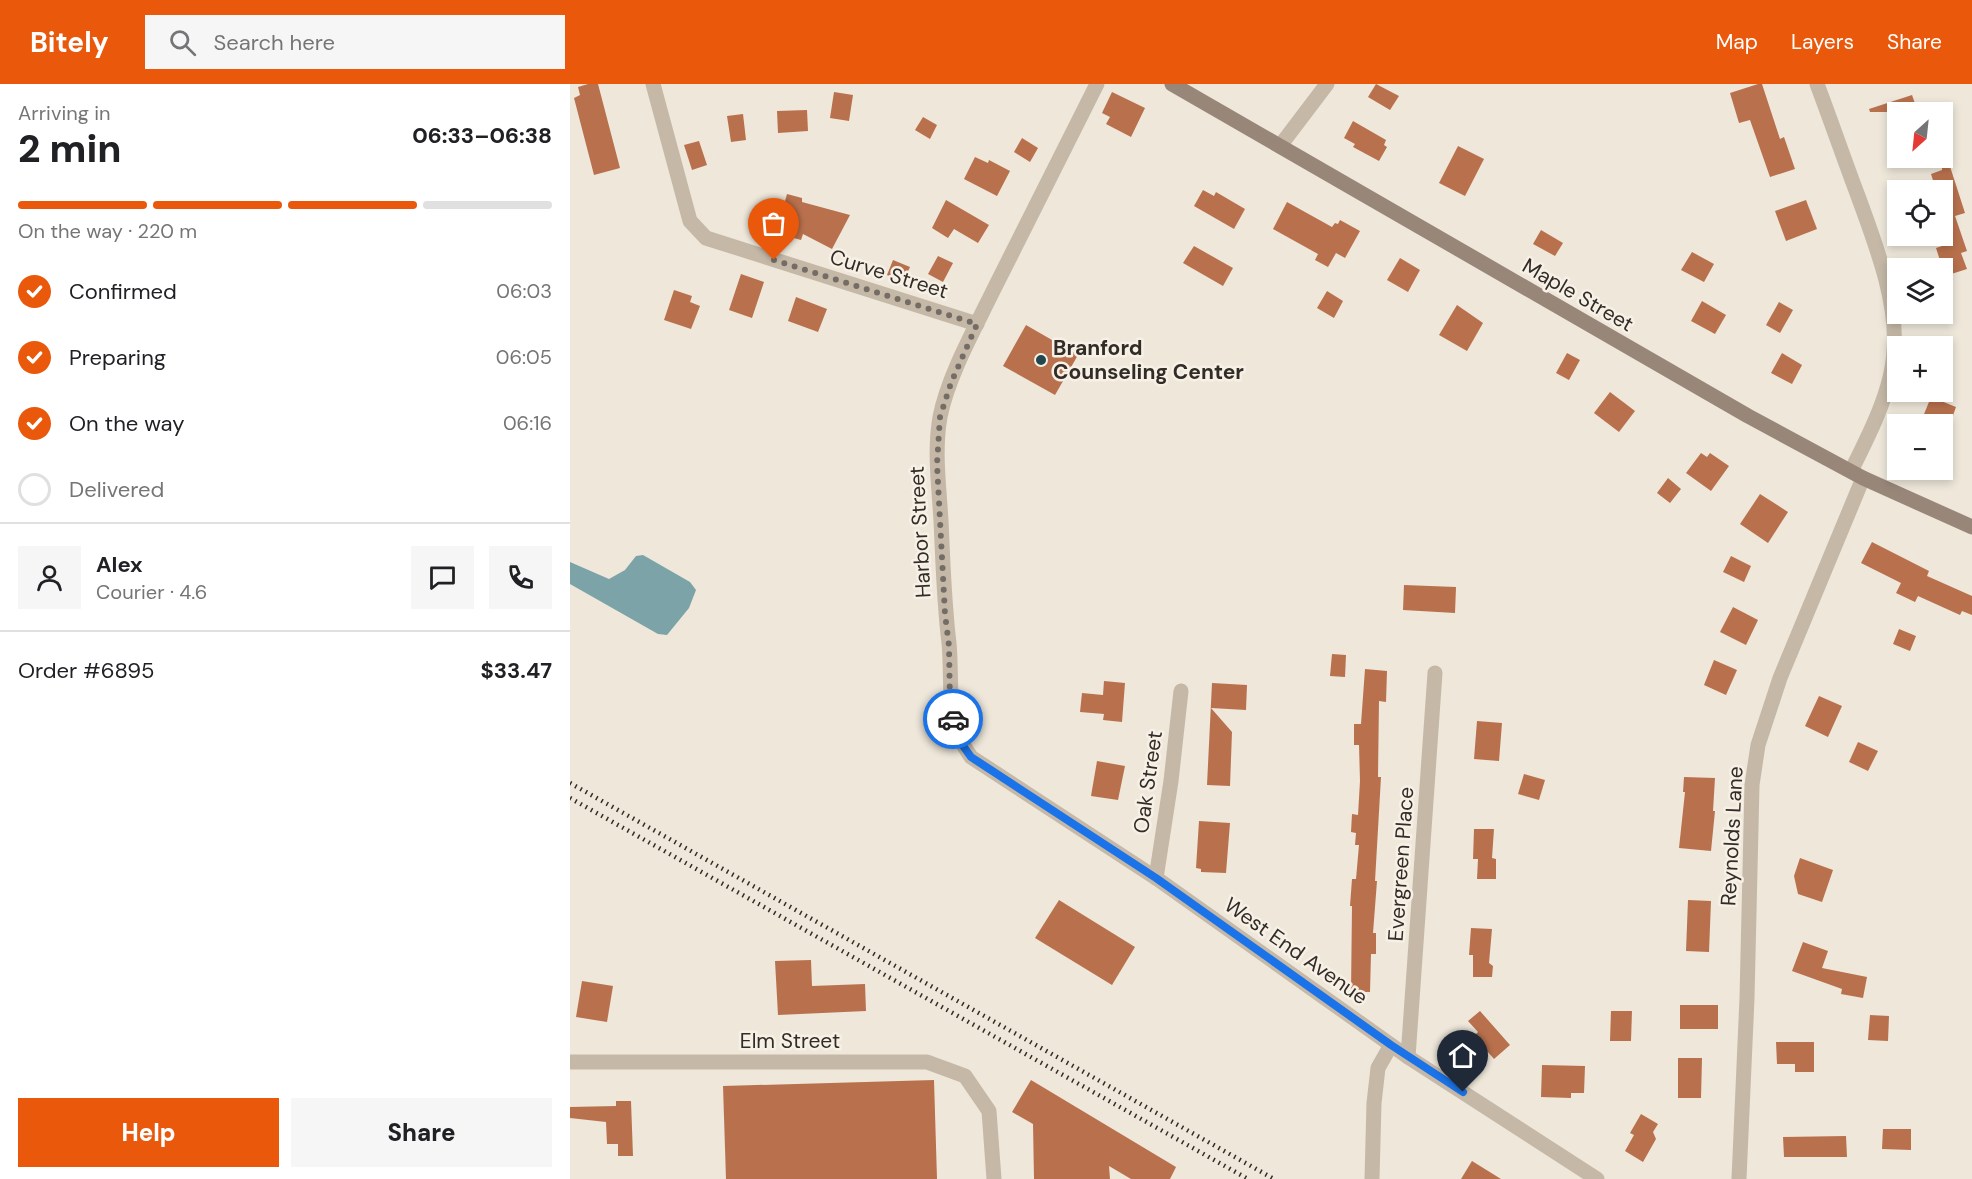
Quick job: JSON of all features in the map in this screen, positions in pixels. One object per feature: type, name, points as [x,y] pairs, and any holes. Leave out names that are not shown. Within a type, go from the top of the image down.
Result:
[{"type":"street","name":"Curve Street","points":[[653,84],[690,221],[706,238],[977,324]]},
{"type":"street","name":"Harbor Street","points":[[971,757],[961,743],[950,704],[949,646],[945,614],[937,464],[940,417],[951,383],[977,324],[1097,84]]},
{"type":"street","name":"Maple Street","points":[[1172,84],[1757,421],[1857,475],[1972,527]]},
{"type":"street","points":[[1280,146],[1327,84]]},
{"type":"street","name":"Reynolds Lane","points":[[1739,1179],[1747,998],[1752,785],[1758,745],[1857,475],[1865,444],[1887,387],[1894,352],[1893,311],[1874,240],[1817,84]]},
{"type":"street","name":"Evergreen Place","points":[[1408,1057],[1435,674]]},
{"type":"street","name":"Oak Street","points":[[1156,878],[1171,781],[1181,691]]},
{"type":"street","name":"West End Avenue","points":[[971,757],[1156,878],[1408,1057],[1597,1179]]},
{"type":"street","points":[[1372,1179],[1374,1103],[1378,1068],[1391,1045]]},
{"type":"street","name":"Elm Street","points":[[570,1062],[927,1062],[965,1076],[989,1111],[994,1179]]},
{"type":"water","points":[[643,555],[690,582],[696,590],[689,608],[667,635],[658,634],[570,584],[570,562],[609,579],[625,570],[636,556]]},
{"type":"building","points":[[598,84],[620,168],[594,175],[574,98],[580,95],[578,87]]},
{"type":"building","points":[[1376,84],[1399,96],[1390,110],[1368,97]]},
{"type":"building","points":[[1762,84],[1780,139],[1784,137],[1795,169],[1770,177],[1750,120],[1739,123],[1730,93]]},
{"type":"building","points":[[834,92],[853,95],[849,121],[830,118]]},
{"type":"building","points":[[1112,92],[1145,108],[1131,137],[1106,124],[1110,117],[1102,113]]},
{"type":"building","points":[[1912,95],[1914,102],[1890,102]]},
{"type":"building","points":[[1887,103],[1887,112],[1870,112],[1869,109]]},
{"type":"building","points":[[807,110],[808,131],[778,133],[777,111]]},
{"type":"building","points":[[743,114],[746,140],[731,142],[727,116]]},
{"type":"building","points":[[923,117],[937,125],[930,139],[915,130]]},
{"type":"building","points":[[1353,121],[1386,140],[1384,145],[1387,147],[1379,161],[1353,147],[1355,144],[1344,138]]},
{"type":"building","points":[[1022,138],[1038,148],[1030,162],[1014,152]]},
{"type":"building","points":[[699,141],[707,165],[692,170],[684,145]]},
{"type":"building","points":[[1458,146],[1484,159],[1465,196],[1439,183]]},
{"type":"building","points":[[975,157],[988,163],[989,160],[1010,171],[997,196],[964,179]]},
{"type":"building","points":[[1942,168],[1951,168],[1965,213],[1955,216],[1967,251],[1961,253],[1967,269],[1953,273],[1953,258],[1939,258],[1936,248],[1953,246],[1953,180],[1933,180],[1931,174]]},
{"type":"building","points":[[1203,190],[1214,196],[1216,192],[1245,209],[1234,229],[1194,206]]},
{"type":"building","points":[[787,194],[802,198],[802,202],[850,215],[832,249],[803,234],[801,240],[783,235],[784,228],[778,226]]},
{"type":"building","points":[[946,200],[989,225],[978,243],[954,229],[948,238],[932,228]]},
{"type":"building","points":[[1806,200],[1817,229],[1786,241],[1775,211]]},
{"type":"building","points":[[1287,202],[1332,227],[1340,220],[1360,231],[1345,258],[1336,253],[1328,267],[1315,260],[1318,254],[1273,229]]},
{"type":"building","points":[[1541,230],[1563,243],[1555,256],[1533,244]]},
{"type":"building","points":[[1194,246],[1233,268],[1223,286],[1183,263]]},
{"type":"building","points":[[1692,252],[1714,264],[1704,282],[1681,270]]},
{"type":"building","points":[[938,256],[953,263],[943,282],[928,274]]},
{"type":"building","points":[[1400,258],[1420,270],[1408,292],[1387,280]]},
{"type":"building","points":[[893,260],[910,267],[903,282],[887,275]]},
{"type":"building","points":[[741,274],[764,282],[752,318],[729,310]]},
{"type":"building","points":[[674,290],[692,296],[690,302],[700,306],[691,329],[664,320]]},
{"type":"building","points":[[1327,291],[1343,301],[1334,318],[1317,308]]},
{"type":"building","points":[[796,297],[827,309],[818,332],[788,321]]},
{"type":"building","points":[[1702,301],[1726,315],[1715,334],[1691,321]]},
{"type":"building","points":[[1779,302],[1793,310],[1780,333],[1766,325]]},
{"type":"building","points":[[1457,305],[1483,323],[1467,351],[1439,335]]},
{"type":"building","name":"Branford Counseling Center","points":[[1026,325],[1078,355],[1055,395],[1003,366]]},
{"type":"building","points":[[1567,353],[1580,360],[1569,380],[1556,373]]},
{"type":"building","points":[[1782,353],[1802,365],[1792,384],[1771,373]]},
{"type":"building","points":[[1610,392],[1635,411],[1619,432],[1594,413]]},
{"type":"building","points":[[1929,402],[1944,402],[1956,407],[1953,416],[1924,414]]},
{"type":"building","points":[[1701,453],[1707,457],[1710,453],[1729,466],[1711,491],[1686,473]]},
{"type":"building","points":[[1668,478],[1681,489],[1670,503],[1657,493]]},
{"type":"building","points":[[1760,494],[1788,512],[1768,543],[1740,524]]},
{"type":"building","points":[[1872,542],[1929,571],[1927,576],[1972,596],[1972,615],[1962,611],[1960,615],[1918,596],[1915,602],[1896,593],[1901,583],[1861,563]]},
{"type":"building","points":[[1731,556],[1751,566],[1744,582],[1723,572]]},
{"type":"building","points":[[1404,585],[1456,587],[1455,613],[1403,610]]},
{"type":"building","points":[[1733,607],[1758,620],[1746,645],[1720,632]]},
{"type":"building","points":[[1899,629],[1916,636],[1910,651],[1893,644]]},
{"type":"building","points":[[1332,654],[1346,655],[1345,677],[1330,676]]},
{"type":"building","points":[[1714,660],[1737,670],[1726,695],[1704,685]]},
{"type":"building","points":[[1365,669],[1387,671],[1386,702],[1379,701],[1378,777],[1381,777],[1373,933],[1376,933],[1376,954],[1371,954],[1370,992],[1351,992],[1352,906],[1350,906],[1352,879],[1356,879],[1359,845],[1355,845],[1356,833],[1351,832],[1352,814],[1358,815],[1360,781],[1359,745],[1354,745],[1354,724],[1361,724]]},
{"type":"building","points":[[1104,681],[1125,683],[1122,722],[1103,720],[1104,714],[1080,712],[1082,693],[1103,695]]},
{"type":"building","points":[[1212,683],[1247,685],[1246,710],[1211,708],[1232,732],[1230,786],[1207,785]]},
{"type":"building","points":[[1819,696],[1842,706],[1828,737],[1805,726]]},
{"type":"building","points":[[1477,721],[1502,723],[1499,761],[1474,759]]},
{"type":"building","points":[[1858,742],[1878,751],[1868,771],[1849,762]]},
{"type":"building","points":[[1097,761],[1125,766],[1118,800],[1091,796]]},
{"type":"building","points":[[1524,774],[1545,780],[1539,800],[1518,794]]},
{"type":"building","points":[[1684,777],[1715,778],[1713,811],[1715,811],[1711,851],[1679,848],[1685,792],[1683,792]]},
{"type":"building","points":[[1199,821],[1230,823],[1226,873],[1201,872],[1201,869],[1196,868]]},
{"type":"building","points":[[1474,829],[1494,829],[1492,858],[1496,859],[1496,879],[1477,879],[1478,859],[1473,859]]},
{"type":"building","points":[[1800,858],[1833,870],[1822,902],[1798,894],[1794,876]]},
{"type":"building","points":[[1059,900],[1135,947],[1112,985],[1035,938]]},
{"type":"building","points":[[1688,900],[1711,901],[1709,952],[1686,951]]},
{"type":"building","points":[[1471,928],[1492,929],[1489,963],[1493,966],[1492,977],[1473,977],[1473,955],[1469,955]]},
{"type":"building","points":[[1803,942],[1828,951],[1822,968],[1867,977],[1863,998],[1841,994],[1842,989],[1792,971]]},
{"type":"building","points":[[811,960],[812,986],[865,984],[866,1011],[778,1015],[775,961]]},
{"type":"building","points":[[582,981],[613,986],[607,1022],[576,1017]]},
{"type":"building","points":[[1680,1005],[1718,1005],[1718,1029],[1680,1029]]},
{"type":"building","points":[[1480,1011],[1510,1045],[1494,1059],[1474,1036],[1478,1032],[1468,1021]]},
{"type":"building","points":[[1611,1011],[1632,1011],[1631,1041],[1610,1041]]},
{"type":"building","points":[[1870,1015],[1889,1016],[1888,1041],[1868,1040]]},
{"type":"building","points":[[1776,1042],[1814,1042],[1814,1072],[1795,1072],[1795,1064],[1777,1064]]},
{"type":"building","points":[[1678,1058],[1702,1058],[1701,1098],[1678,1098]]},
{"type":"building","points":[[1542,1065],[1585,1066],[1584,1093],[1571,1093],[1571,1098],[1541,1097]]},
{"type":"building","points":[[934,1080],[937,1179],[726,1179],[723,1086]]},
{"type":"building","points":[[1031,1080],[1176,1167],[1170,1179],[1131,1179],[1109,1166],[1110,1179],[1034,1179],[1033,1124],[1012,1112]]},
{"type":"building","points":[[616,1101],[631,1101],[633,1156],[618,1156],[618,1144],[607,1144],[606,1122],[570,1118],[570,1107],[616,1106]]},
{"type":"building","points":[[1641,1114],[1658,1124],[1653,1132],[1656,1139],[1643,1162],[1625,1151],[1634,1135],[1630,1133]]},
{"type":"building","points":[[1883,1129],[1911,1129],[1911,1150],[1882,1149]]},
{"type":"building","points":[[1846,1136],[1847,1157],[1784,1157],[1783,1137]]},
{"type":"building","points":[[1472,1161],[1501,1179],[1461,1179]]},
{"type":"railway","points":[[570,783],[1274,1179]]},
{"type":"railway","points":[[570,798],[1248,1179]]},
{"type":"way so far","points":[[774,260],[977,324],[951,383],[940,417],[937,464],[945,614],[949,646],[950,704],[953,719]]},
{"type":"place","name":"Branford Counseling Center","points":[[1041,360]]},
{"type":"route","points":[[953,719],[961,743],[971,757],[1156,878],[1391,1045],[1463,1092]]}]
